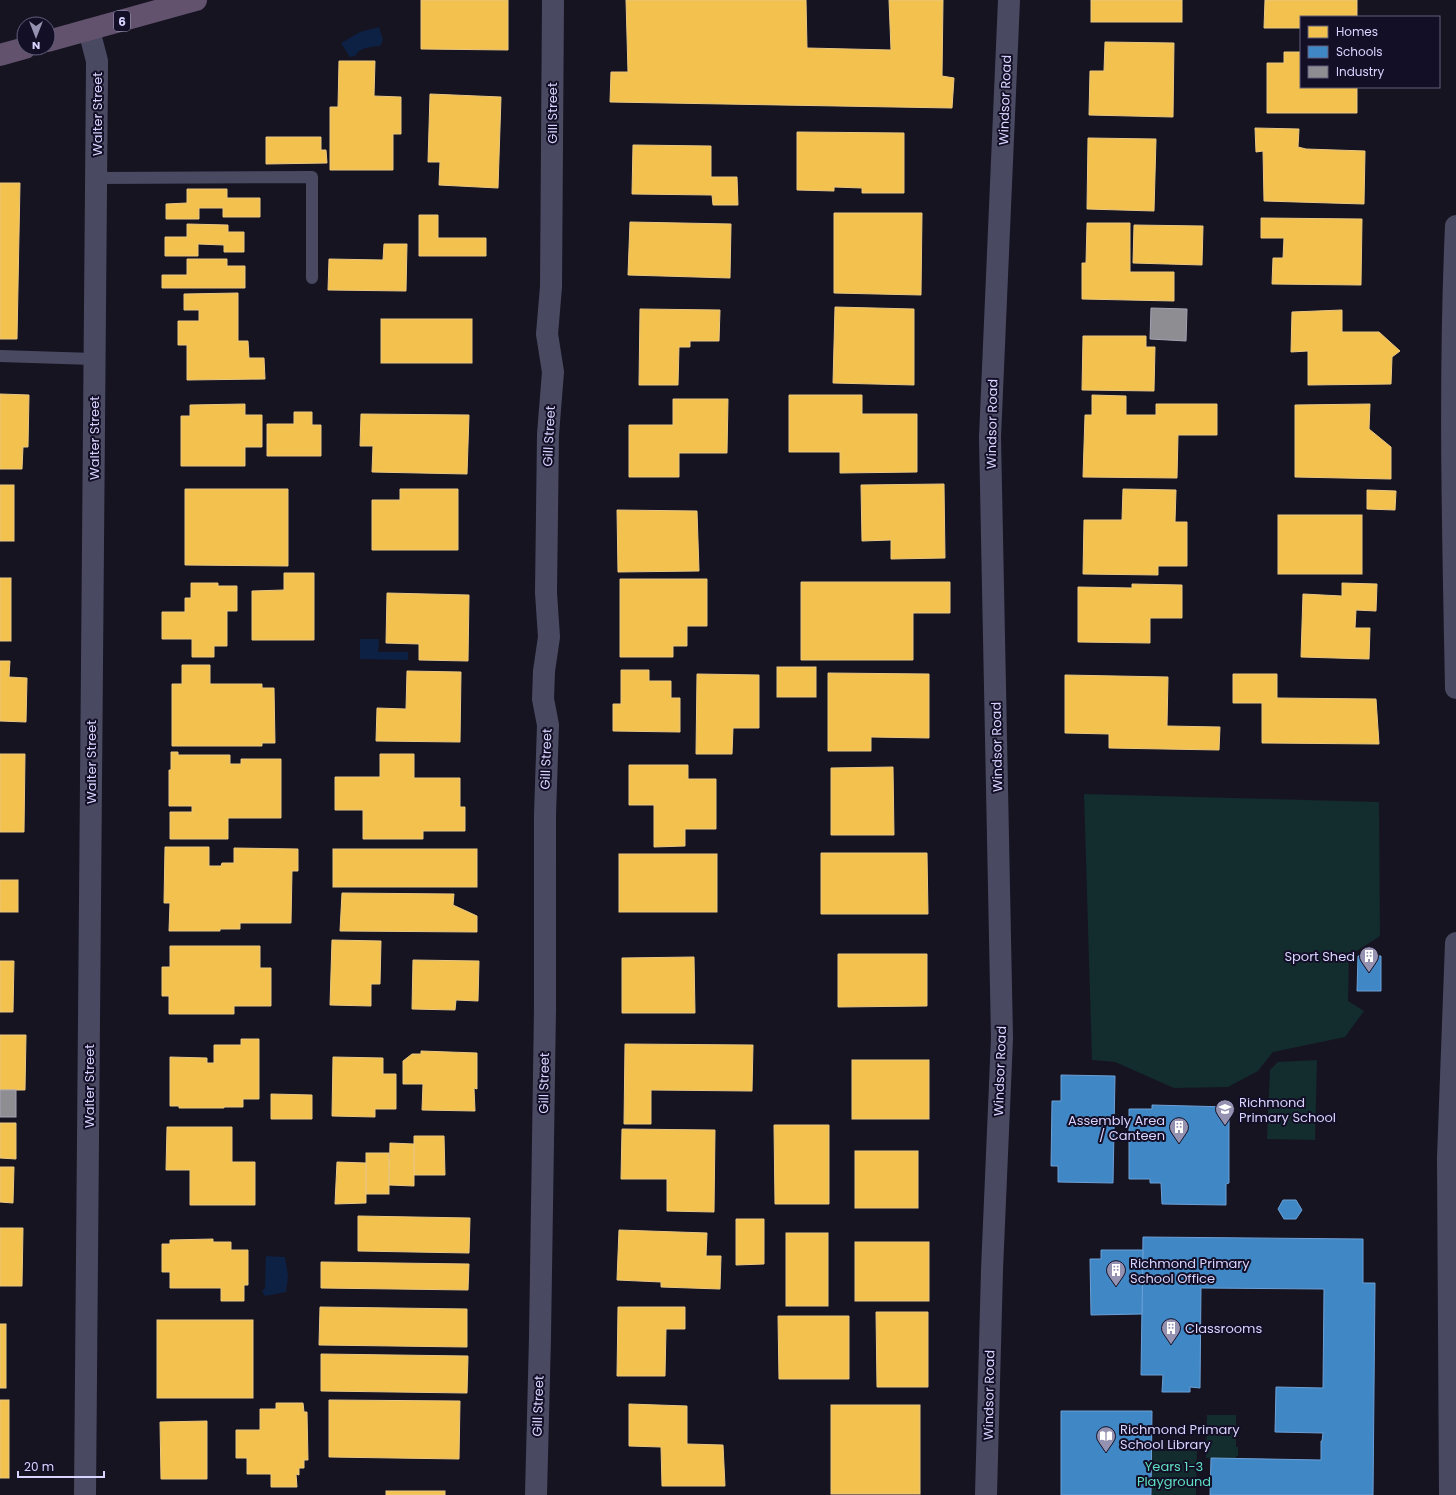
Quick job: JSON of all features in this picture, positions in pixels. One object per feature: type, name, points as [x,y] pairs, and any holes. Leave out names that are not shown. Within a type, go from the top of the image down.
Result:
[{"type":"highway","name":"6","points":[[56,39],[196,0]]},
{"type":"highway","points":[[0,55],[16,51]]},
{"type":"street","name":"Gill Street","points":[[536,1495],[545,1009],[545,808],[548,725],[542,700],[544,671],[549,637],[546,594],[548,434],[553,372],[547,334],[552,287],[553,0]]},
{"type":"street","name":"Windsor Road","points":[[986,1495],[992,1270],[1002,1038],[990,437],[1009,0]]},
{"type":"street","name":"Walter Street","points":[[85,1495],[97,61],[89,30]]},
{"type":"street","points":[[1456,226],[1452,491],[1456,688]]},
{"type":"street","points":[[1450,1495],[1448,1158],[1454,1055],[1456,943]]},
{"type":"lane","points":[[96,178],[312,177],[312,278]]},
{"type":"lane","points":[[0,356],[94,359]]},
{"type":"green space","points":[[1084,794],[1379,802],[1380,936],[1349,956],[1348,1001],[1364,1011],[1345,1037],[1273,1052],[1258,1071],[1228,1087],[1174,1088],[1115,1062],[1092,1060]]},
{"type":"green space","points":[[1317,1060],[1315,1140],[1267,1139],[1270,1070],[1278,1062]]},
{"type":"green space","points":[[1207,1415],[1236,1415],[1236,1447],[1238,1447],[1238,1456],[1236,1456],[1236,1459],[1206,1458]]},
{"type":"green space","name":"Years 1-3 Playground","points":[[1152,1451],[1197,1451],[1196,1495],[1152,1495]]},
{"type":"water","points":[[379,27],[383,40],[380,46],[362,49],[355,56],[350,57],[341,43],[360,32]]},
{"type":"water","points":[[360,639],[379,639],[378,652],[408,652],[408,660],[360,659]]},
{"type":"water","points":[[266,1256],[285,1257],[288,1276],[286,1292],[265,1296],[262,1291],[265,1288]]},
{"type":"building: Homes","points":[[421,0],[508,0],[508,50],[421,49]]},
{"type":"building: Homes","points":[[626,0],[806,0],[807,48],[891,50],[889,0],[943,0],[942,76],[954,78],[952,108],[610,102],[611,72],[628,72]]},
{"type":"building: Homes","points":[[1091,0],[1182,0],[1182,22],[1091,22]]},
{"type":"building: Homes","points":[[1265,0],[1357,0],[1357,16],[1300,16],[1300,28],[1264,28]]},
{"type":"building: Homes","points":[[1105,42],[1174,43],[1173,117],[1089,115],[1090,71],[1104,71]]},
{"type":"building: Homes","points":[[1284,52],[1300,52],[1300,88],[1357,88],[1357,113],[1267,113],[1267,63],[1284,63]]},
{"type":"building: Homes","points":[[339,61],[375,61],[374,96],[401,97],[401,134],[393,134],[393,170],[330,170],[330,107],[338,107]]},
{"type":"building: Homes","points":[[430,94],[501,97],[498,188],[439,185],[440,162],[428,162]]},
{"type":"building: Homes","points":[[1255,128],[1299,129],[1298,147],[1306,149],[1365,151],[1364,204],[1264,201],[1263,151],[1256,152]]},
{"type":"building: Homes","points":[[797,132],[904,133],[904,193],[862,193],[862,188],[834,187],[834,191],[797,190]]},
{"type":"building: Homes","points":[[266,137],[321,137],[321,150],[326,150],[327,163],[266,164]]},
{"type":"building: Homes","points":[[1088,138],[1156,139],[1154,211],[1087,209]]},
{"type":"building: Homes","points":[[633,145],[711,146],[711,177],[737,177],[738,205],[713,205],[712,195],[632,194]]},
{"type":"building: Homes","points":[[0,183],[20,183],[17,339],[0,339]]},
{"type":"building: Homes","points":[[187,189],[227,189],[227,198],[260,198],[260,217],[223,217],[223,208],[199,208],[199,219],[166,219],[166,204],[187,203]]},
{"type":"building: Homes","points":[[834,213],[922,213],[921,295],[834,293]]},
{"type":"building: Homes","points":[[419,215],[438,215],[438,238],[486,238],[486,256],[419,256]]},
{"type":"building: Homes","points":[[1261,218],[1362,219],[1361,285],[1272,284],[1273,258],[1283,258],[1284,238],[1261,238]]},
{"type":"building: Homes","points":[[630,222],[731,224],[730,278],[628,275]]},
{"type":"building: Homes","points":[[1087,223],[1130,223],[1130,272],[1174,272],[1174,301],[1082,299],[1082,263],[1086,263]]},
{"type":"building: Homes","points":[[187,224],[228,225],[228,232],[244,232],[244,252],[224,252],[224,245],[198,244],[198,256],[165,256],[165,237],[187,237]]},
{"type":"building: Homes","points":[[1134,225],[1203,226],[1202,265],[1133,263]]},
{"type":"building: Homes","points":[[384,244],[407,244],[406,291],[328,290],[329,259],[383,260]]},
{"type":"building: Homes","points":[[187,259],[227,259],[227,266],[245,266],[245,288],[162,288],[162,275],[187,275]]},
{"type":"building: Homes","points":[[238,293],[238,341],[248,341],[249,358],[264,358],[265,379],[187,380],[187,345],[178,345],[178,321],[199,321],[199,310],[184,310],[184,294]]},
{"type":"building: Homes","points":[[835,307],[914,309],[914,385],[833,383]]},
{"type":"building: Homes","points":[[640,309],[720,310],[719,341],[690,341],[690,347],[679,347],[678,385],[639,385]]},
{"type":"building: Homes","points":[[1342,310],[1342,332],[1379,332],[1400,351],[1392,357],[1391,384],[1308,385],[1308,351],[1291,352],[1292,312]]},
{"type":"building: Homes","points":[[381,319],[472,319],[472,363],[381,363]]},
{"type":"building: Homes","points":[[1083,336],[1146,336],[1146,347],[1155,347],[1154,391],[1082,390]]},
{"type":"building: Homes","points":[[0,394],[29,395],[28,447],[23,447],[22,469],[0,469]]},
{"type":"building: Homes","points":[[789,395],[862,395],[862,414],[917,414],[917,472],[840,473],[840,452],[789,452]]},
{"type":"building: Homes","points":[[1092,395],[1126,396],[1126,415],[1156,415],[1156,404],[1217,404],[1217,435],[1178,435],[1177,478],[1083,477],[1085,415],[1092,415]]},
{"type":"building: Homes","points":[[673,399],[728,399],[727,453],[679,453],[679,477],[629,477],[629,425],[673,425]]},
{"type":"building: Homes","points":[[245,404],[245,415],[262,415],[262,447],[245,447],[245,466],[181,466],[181,416],[190,416],[190,405]]},
{"type":"building: Homes","points":[[1370,404],[1369,429],[1391,447],[1391,479],[1295,477],[1295,405]]},
{"type":"building: Homes","points":[[294,412],[312,412],[312,425],[321,425],[321,456],[267,456],[267,424],[294,424]]},
{"type":"building: Homes","points":[[361,414],[469,415],[467,474],[372,472],[373,446],[360,446]]},
{"type":"building: Homes","points":[[944,484],[945,558],[891,559],[891,540],[862,541],[861,485]]},
{"type":"building: Homes","points":[[0,485],[14,485],[14,541],[0,541]]},
{"type":"building: Homes","points":[[185,489],[288,489],[288,566],[185,565]]},
{"type":"building: Homes","points":[[400,489],[458,489],[458,550],[372,550],[372,500],[400,500]]},
{"type":"building: Homes","points":[[1123,489],[1176,490],[1175,522],[1187,522],[1187,566],[1158,566],[1158,575],[1083,574],[1084,520],[1122,520]]},
{"type":"building: Homes","points":[[1367,490],[1396,491],[1395,510],[1367,509]]},
{"type":"building: Homes","points":[[617,510],[697,511],[699,571],[618,572]]},
{"type":"building: Homes","points":[[1278,515],[1362,515],[1362,574],[1278,574]]},
{"type":"building: Homes","points":[[284,573],[314,573],[314,640],[252,640],[252,591],[284,590]]},
{"type":"building: Homes","points":[[0,578],[11,578],[11,641],[0,641]]},
{"type":"building: Homes","points":[[620,579],[707,579],[707,626],[687,626],[687,646],[673,646],[673,657],[620,657]]},
{"type":"building: Homes","points":[[801,582],[950,582],[950,613],[913,613],[913,660],[801,660]]},
{"type":"building: Homes","points":[[191,583],[218,583],[218,586],[237,586],[237,611],[227,611],[227,646],[214,646],[214,657],[192,657],[192,639],[162,639],[162,612],[185,612],[185,598],[191,598]]},
{"type":"building: Homes","points":[[1342,583],[1377,584],[1376,611],[1356,610],[1355,628],[1370,628],[1369,659],[1301,657],[1303,594],[1342,596]]},
{"type":"building: Homes","points":[[1132,584],[1182,585],[1182,618],[1150,618],[1150,643],[1078,642],[1078,587],[1132,588]]},
{"type":"building: Homes","points":[[387,593],[469,595],[468,661],[419,660],[419,644],[386,643]]},
{"type":"building: Homes","points":[[0,661],[10,661],[9,677],[27,678],[26,722],[0,721]]},
{"type":"building: Homes","points":[[182,665],[210,665],[210,684],[262,684],[262,688],[274,688],[275,743],[262,743],[262,746],[172,746],[172,684],[182,684]]},
{"type":"building: Homes","points":[[777,667],[816,667],[816,697],[777,697]]},
{"type":"building: Homes","points":[[621,670],[649,670],[649,681],[671,681],[671,698],[680,698],[680,732],[613,731],[613,704],[621,704]]},
{"type":"building: Homes","points":[[407,671],[461,672],[460,742],[376,741],[377,708],[406,709]]},
{"type":"building: Homes","points":[[828,673],[929,674],[929,738],[871,737],[871,751],[828,751]]},
{"type":"building: Homes","points":[[697,674],[759,675],[759,728],[733,728],[732,754],[696,754]]},
{"type":"building: Homes","points":[[1233,674],[1277,674],[1277,698],[1376,699],[1379,744],[1262,743],[1262,703],[1233,703]]},
{"type":"building: Homes","points":[[1065,675],[1168,677],[1167,726],[1220,727],[1219,750],[1109,748],[1109,734],[1065,733]]},
{"type":"building: Homes","points":[[171,752],[178,752],[178,755],[230,755],[230,764],[241,764],[241,759],[281,759],[281,818],[228,818],[228,839],[170,839],[170,812],[192,812],[192,806],[169,806],[169,770],[171,770]]},
{"type":"building: Homes","points":[[0,754],[25,754],[24,832],[0,832]]},
{"type":"building: Homes","points":[[380,754],[414,754],[414,778],[460,778],[460,807],[465,807],[465,831],[423,831],[423,839],[363,839],[363,810],[335,810],[335,777],[380,777]]},
{"type":"building: Homes","points":[[629,765],[688,765],[688,779],[716,779],[716,829],[685,829],[685,846],[654,847],[654,805],[629,805]]},
{"type":"building: Homes","points":[[893,767],[894,835],[831,835],[831,768]]},
{"type":"building: Homes","points":[[165,847],[209,847],[209,866],[221,866],[222,863],[234,863],[234,848],[298,849],[298,871],[292,871],[291,923],[240,923],[240,929],[220,929],[220,931],[169,931],[170,903],[164,903]]},
{"type":"building: Homes","points":[[333,849],[477,849],[477,887],[333,887]]},
{"type":"building: Homes","points":[[821,853],[927,853],[928,914],[821,914]]},
{"type":"building: Homes","points":[[619,854],[717,854],[717,912],[619,912]]},
{"type":"building: Homes","points":[[0,880],[18,880],[18,912],[0,912]]},
{"type":"building: Homes","points":[[342,893],[454,894],[453,905],[477,916],[477,932],[340,931]]},
{"type":"building: Homes","points":[[332,940],[381,941],[380,984],[371,984],[371,1006],[330,1005]]},
{"type":"building: Homes","points":[[170,946],[260,946],[260,968],[271,968],[271,1006],[234,1006],[234,1014],[169,1014],[169,996],[162,996],[162,967],[170,967]]},
{"type":"building: Homes","points":[[838,954],[927,954],[927,1006],[838,1007]]},
{"type":"building: Homes","points":[[694,957],[695,1013],[622,1013],[622,958]]},
{"type":"building: Homes","points":[[413,960],[479,961],[478,1001],[456,1000],[455,1010],[412,1009]]},
{"type":"building: Homes","points":[[0,961],[14,961],[13,1012],[0,1012]]},
{"type":"building: Homes","points":[[0,1035],[26,1035],[25,1090],[0,1090]]},
{"type":"building: Homes","points":[[241,1039],[259,1039],[259,1099],[243,1099],[243,1107],[179,1108],[179,1106],[170,1106],[170,1057],[207,1058],[207,1063],[214,1063],[214,1045],[241,1045]]},
{"type":"building: Homes","points":[[625,1044],[753,1045],[752,1091],[651,1090],[651,1124],[624,1124]]},
{"type":"building: Homes","points":[[421,1051],[477,1053],[477,1089],[474,1088],[475,1111],[422,1110],[423,1084],[403,1084],[403,1061],[412,1054],[421,1054]]},
{"type":"building: Homes","points":[[333,1057],[383,1058],[383,1074],[396,1074],[396,1109],[375,1109],[375,1117],[332,1116]]},
{"type":"building: Homes","points":[[852,1060],[929,1060],[929,1119],[852,1119]]},
{"type":"building: Homes","points":[[271,1094],[312,1095],[312,1119],[271,1119]]},
{"type":"building: Homes","points":[[0,1123],[16,1123],[16,1159],[0,1158]]},
{"type":"building: Homes","points":[[774,1125],[829,1125],[829,1204],[775,1204]]},
{"type":"building: Homes","points":[[167,1127],[232,1127],[232,1162],[255,1162],[255,1205],[190,1205],[190,1170],[166,1170]]},
{"type":"building: Homes","points":[[622,1129],[715,1130],[714,1212],[667,1211],[667,1179],[621,1179]]},
{"type":"building: Homes","points":[[414,1136],[444,1136],[445,1175],[414,1175]]},
{"type":"building: Homes","points":[[390,1143],[414,1144],[414,1186],[389,1185]]},
{"type":"building: Homes","points":[[855,1151],[918,1151],[918,1208],[855,1208]]},
{"type":"building: Homes","points":[[366,1153],[389,1153],[389,1194],[366,1194]]},
{"type":"building: Homes","points":[[337,1162],[366,1163],[366,1203],[335,1204]]},
{"type":"building: Homes","points":[[0,1167],[14,1167],[13,1203],[0,1202]]},
{"type":"building: Homes","points":[[358,1216],[470,1218],[469,1253],[358,1251]]},
{"type":"building: Homes","points":[[736,1219],[764,1219],[764,1264],[736,1265]]},
{"type":"building: Homes","points":[[0,1228],[23,1228],[22,1286],[0,1286]]},
{"type":"building: Homes","points":[[619,1230],[707,1233],[706,1256],[721,1256],[720,1289],[661,1287],[661,1282],[617,1280]]},
{"type":"building: Homes","points":[[786,1233],[828,1233],[828,1306],[786,1306]]},
{"type":"building: Homes","points":[[213,1239],[213,1242],[231,1242],[231,1250],[248,1250],[248,1285],[244,1285],[244,1301],[221,1301],[221,1288],[170,1288],[170,1272],[162,1272],[162,1244],[170,1244],[170,1240]]},
{"type":"building: Homes","points":[[855,1242],[929,1242],[929,1301],[855,1301]]},
{"type":"building: Homes","points":[[321,1262],[469,1264],[468,1290],[321,1288]]},
{"type":"building: Homes","points":[[320,1307],[467,1309],[467,1347],[319,1345]]},
{"type":"building: Homes","points":[[618,1307],[685,1307],[685,1329],[666,1329],[665,1376],[617,1376]]},
{"type":"building: Homes","points":[[876,1312],[928,1312],[928,1387],[877,1387]]},
{"type":"building: Homes","points":[[778,1316],[849,1316],[849,1379],[779,1379]]},
{"type":"building: Homes","points":[[157,1320],[253,1320],[253,1398],[157,1398]]},
{"type":"building: Homes","points":[[0,1324],[6,1324],[6,1388],[0,1388]]},
{"type":"building: Homes","points":[[321,1354],[468,1356],[467,1393],[321,1391]]},
{"type":"building: Homes","points":[[0,1400],[9,1400],[9,1478],[0,1478]]},
{"type":"building: Homes","points":[[329,1400],[460,1401],[459,1459],[329,1457]]},
{"type":"building: Homes","points":[[276,1403],[303,1403],[304,1412],[307,1412],[308,1460],[304,1460],[304,1468],[299,1468],[299,1475],[296,1474],[297,1487],[271,1487],[271,1474],[247,1474],[247,1458],[236,1458],[236,1430],[260,1430],[260,1409],[276,1409]]},
{"type":"building: Homes","points":[[629,1404],[687,1406],[687,1444],[723,1445],[725,1486],[662,1486],[661,1447],[629,1446]]},
{"type":"building: Homes","points":[[831,1405],[920,1405],[920,1494],[831,1494]]},
{"type":"building: Homes","points":[[207,1421],[207,1479],[161,1479],[160,1422]]},
{"type":"building: Homes","points":[[386,1491],[445,1491],[445,1495],[386,1495]]},
{"type":"building: Schools","name":"Sport Shed","points":[[1358,956],[1381,956],[1381,991],[1357,991]]},
{"type":"building: Schools","points":[[1061,1075],[1115,1076],[1113,1183],[1058,1182],[1058,1166],[1051,1166],[1052,1101],[1061,1101]]},
{"type":"building: Schools","name":"Assembly Area / Canteen","points":[[1152,1105],[1229,1107],[1229,1183],[1226,1184],[1226,1205],[1162,1204],[1161,1183],[1150,1183],[1150,1179],[1129,1179],[1129,1109],[1152,1109]]},
{"type":"building: Schools","points":[[1283,1200],[1296,1200],[1302,1210],[1296,1219],[1284,1219],[1278,1209]]},
{"type":"building: Schools","name":"Classrooms","points":[[1143,1237],[1363,1239],[1363,1283],[1375,1283],[1373,1495],[1210,1495],[1211,1458],[1321,1460],[1321,1441],[1323,1433],[1275,1432],[1276,1387],[1323,1388],[1324,1289],[1201,1288],[1200,1388],[1190,1387],[1190,1392],[1162,1392],[1163,1375],[1141,1375]]},
{"type":"building: Schools","name":"Richmond Primary School Office","points":[[1101,1250],[1143,1250],[1142,1314],[1091,1315],[1090,1259],[1101,1259]]},
{"type":"building: Schools","name":"Richmond Primary School Library","points":[[1061,1411],[1152,1411],[1151,1495],[1061,1495]]},
{"type":"building: Industry","points":[[1151,308],[1187,309],[1186,341],[1150,339]]},
{"type":"building: Industry","points":[[0,1090],[16,1090],[16,1117],[0,1117]]},
{"type":"place","name":"Sport Shed","points":[[1369,973]]},
{"type":"place","name":"Richmond Primary School","points":[[1225,1126]]},
{"type":"place","name":"Assembly Area / Canteen","points":[[1179,1144]]},
{"type":"place","name":"Richmond Primary School Office","points":[[1116,1287]]},
{"type":"place","name":"Classrooms","points":[[1171,1345]]},
{"type":"place","name":"Richmond Primary School Library","points":[[1106,1453]]}]
